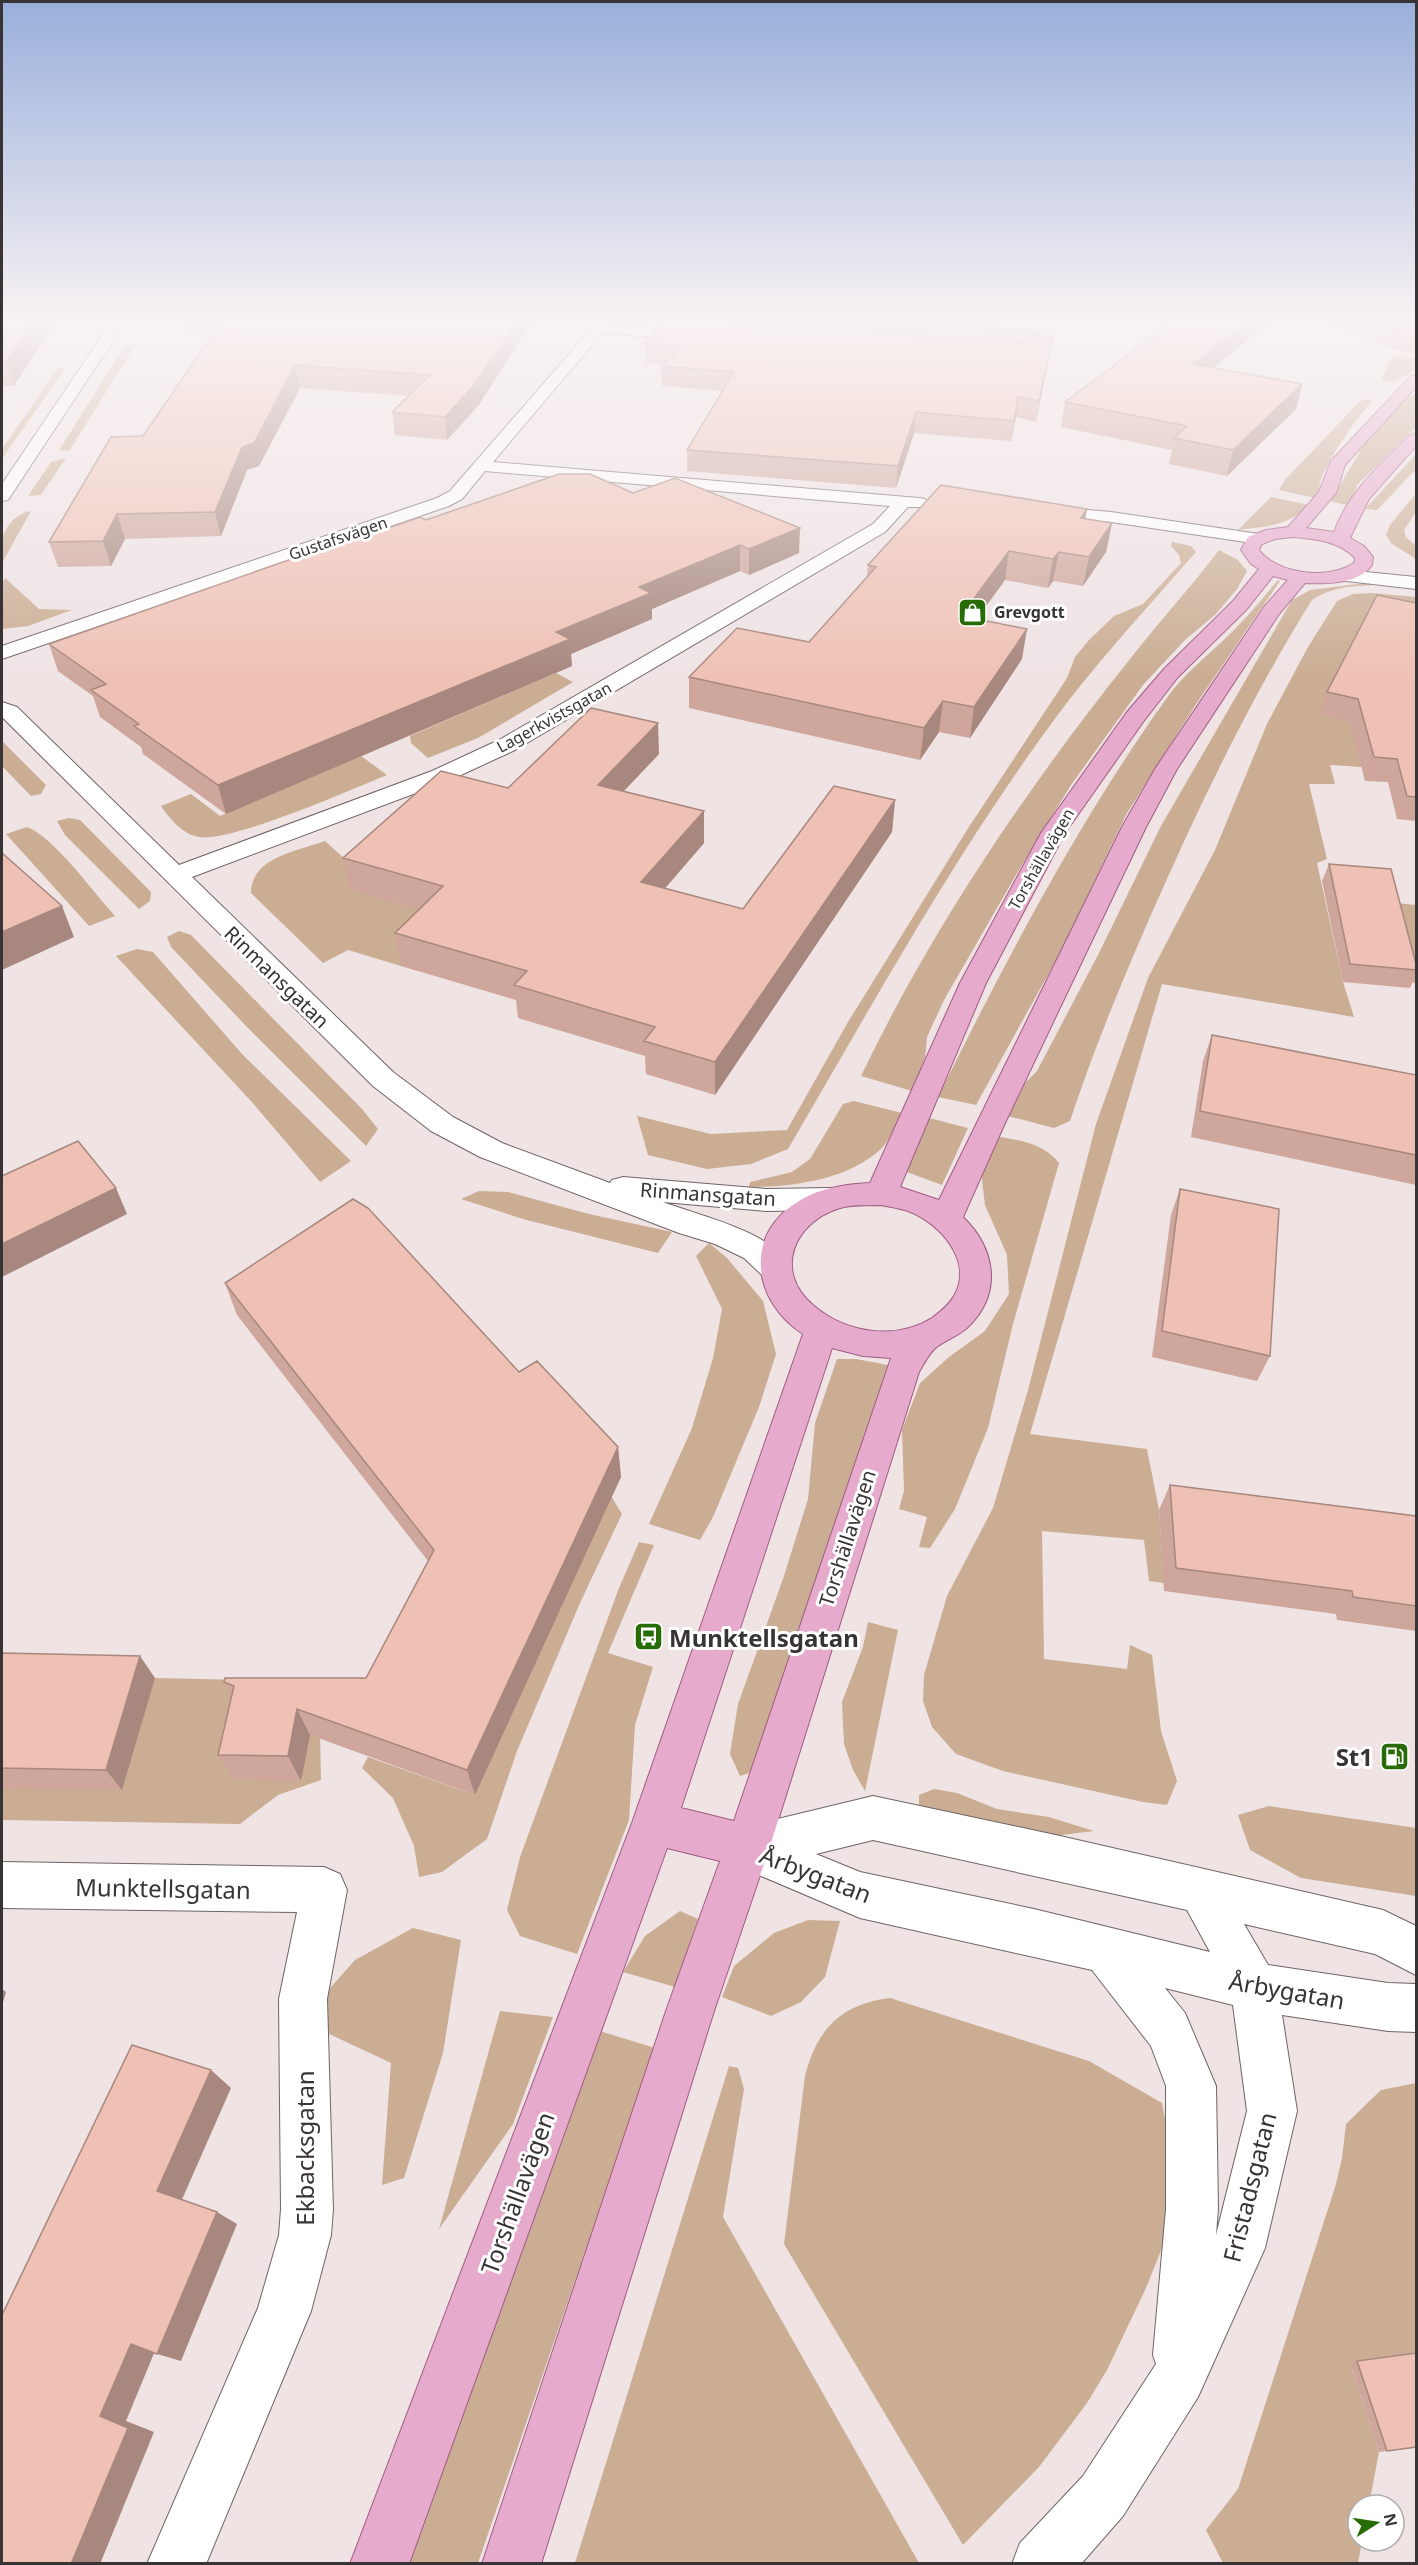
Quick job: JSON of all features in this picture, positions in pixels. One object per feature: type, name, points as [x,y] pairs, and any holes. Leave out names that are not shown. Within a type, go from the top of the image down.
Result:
[{"type":"main road","points":[[1293,532],[1327,493],[1337,464],[1357,441]]},
{"type":"main road","points":[[1340,540],[1345,525],[1375,479],[1413,441]]},
{"type":"main road","points":[[1293,532],[1320,534],[1340,540],[1364,557],[1363,566],[1359,570],[1344,576],[1326,578],[1301,576],[1260,553],[1272,534],[1293,532]]},
{"type":"main road","name":"Torshällavägen","points":[[881,1194],[973,983],[1053,832],[1135,717],[1171,673],[1240,605],[1260,553]]},
{"type":"main road","points":[[946,1220],[990,1123],[1134,827],[1166,769],[1270,611],[1301,576]]},
{"type":"main road","points":[[881,1194],[921,1205],[946,1220],[961,1235],[971,1250],[975,1264],[976,1278],[973,1294],[966,1307],[941,1329],[924,1338],[898,1344],[865,1343],[845,1339],[822,1330],[795,1310],[777,1281],[775,1267],[775,1253],[781,1238],[789,1226],[814,1206],[848,1195],[881,1194]]},
{"type":"main road","name":"Torshällavägen","points":[[379,2564],[654,1823],[822,1330]]},
{"type":"main road","name":"Torshällavägen","points":[[511,2564],[690,2011],[748,1846],[903,1367],[924,1338]]},
{"type":"main road","points":[[654,1823],[748,1846]]},
{"type":"street","points":[[2,496],[39,441]]},
{"type":"street","name":"Gustafsvägen","points":[[2,653],[443,502],[456,495],[503,441]]},
{"type":"street","points":[[481,466],[940,505]]},
{"type":"street","name":"Lagerkvistsgatan","points":[[174,875],[440,776],[507,745],[879,528],[903,502]]},
{"type":"street","points":[[1029,510],[1078,513],[1153,524],[1260,553]]},
{"type":"street","points":[[1360,552],[1416,572]]},
{"type":"street","points":[[1344,576],[1416,583]]},
{"type":"street","name":"Rinmansgatan","points":[[3,684],[5,710],[383,1079],[442,1124],[490,1150],[550,1174],[585,1184],[740,1242],[755,1250],[775,1267]]},
{"type":"street","name":"Rinmansgatan","points":[[585,1184],[756,1199],[831,1199]]},
{"type":"street","name":"Årbygatan","points":[[1416,1952],[1383,1933],[1060,1858],[873,1818],[749,1848],[860,1895],[1034,1932],[1108,1953],[1254,1987],[1388,2007],[1416,2008]]},
{"type":"street","name":"Munktellsgatan","points":[[2,1885],[324,1890]]},
{"type":"street","name":"Ekbacksgatan","points":[[176,2564],[284,2312],[305,2235],[307,2209],[303,1999],[324,1890]]},
{"type":"street","name":"Fristadsgatan","points":[[1041,2564],[1103,2496],[1179,2378],[1239,2248],[1272,2110],[1254,1987],[1201,1891]]},
{"type":"street","name":"Fristadsgatan","points":[[1108,1953],[1168,2030],[1191,2085],[1192,2209],[1179,2378]]},
{"type":"shaded area","points":[[8,441],[15,441],[2,459],[2,449]]},
{"type":"shaded area","points":[[65,441],[75,441],[69,451],[59,450]]},
{"type":"shaded area","points":[[1322,441],[1342,441],[1322,475],[1315,498],[1279,490],[1284,481]]},
{"type":"shaded area","points":[[1367,441],[1402,441],[1357,485],[1355,493],[1346,505],[1330,501]]},
{"type":"shaded area","points":[[1416,454],[1416,469],[1377,510],[1365,509]]},
{"type":"shaded area","points":[[66,458],[41,495],[28,496],[51,462]]},
{"type":"shaded area","points":[[1416,493],[1416,512],[1404,530],[1406,537],[1416,546],[1416,559],[1392,544],[1386,535],[1390,525]]},
{"type":"shaded area","points":[[1271,497],[1309,505],[1285,522],[1238,530]]},
{"type":"shaded area","points":[[31,511],[2,563],[1,542],[6,529],[17,517]]},
{"type":"shaded area","points":[[1172,542],[1191,546],[1196,552],[1084,681],[992,808],[922,920],[788,1149],[751,1164],[707,1169],[648,1155],[637,1116],[711,1134],[787,1130],[848,1022],[967,830],[1067,678],[1075,657],[1114,616],[1143,604],[1181,563],[1179,555],[1171,546]]},
{"type":"shaded area","points":[[1219,550],[1238,560],[1247,571],[1237,589],[1216,614],[1185,640],[1143,685],[1071,785],[944,1000],[927,1037],[925,1058],[912,1091],[861,1076],[918,967],[950,913],[1018,809],[1092,708]]},
{"type":"shaded area","points":[[5,578],[39,609],[72,610],[28,626],[2,629],[2,583]]},
{"type":"shaded area","points":[[1278,580],[1280,581],[1196,704],[1127,813],[1060,953],[976,1105],[938,1097],[1044,894],[1133,746],[1181,681],[1239,625]]},
{"type":"shaded area","points":[[1366,583],[1399,585],[1365,585],[1343,588],[1321,594],[1312,600],[1267,677],[1206,795],[1150,917],[1088,1069],[1070,1121],[1054,1128],[1004,1115],[1013,1095],[1037,1071],[1099,953],[1161,826],[1292,600],[1310,590]]},
{"type":"shaded area","points":[[1372,593],[1416,597],[1416,612],[1378,605],[1370,607],[1369,616],[1319,714],[1416,737],[1359,756],[1362,767],[1330,765],[1335,784],[1309,784],[1327,859],[1317,863],[1343,982],[1354,1017],[1162,984],[1030,1434],[1147,1449],[1159,1510],[1164,1583],[1149,1581],[1144,1540],[1042,1531],[1044,1659],[1127,1669],[1130,1645],[1152,1655],[1161,1731],[1177,1781],[1167,1805],[1143,1802],[1003,1771],[956,1754],[932,1727],[923,1701],[924,1675],[947,1596],[993,1508],[1028,1390],[1096,1124],[1148,978],[1215,850],[1267,724],[1308,647],[1337,601],[1353,594]]},
{"type":"shaded area","points":[[556,673],[573,682],[478,738],[428,758],[411,743],[410,736]]},
{"type":"shaded area","points":[[2,741],[46,785],[41,794],[31,796],[2,766]]},
{"type":"shaded area","points":[[361,756],[387,775],[237,832],[215,837],[199,837],[187,833],[168,816],[161,806],[191,794],[220,816]]},
{"type":"shaded area","points":[[69,818],[80,820],[151,892],[150,901],[139,909],[65,835],[57,821]]},
{"type":"shaded area","points":[[27,827],[50,842],[62,854],[115,916],[89,926],[6,834]]},
{"type":"shaded area","points":[[325,841],[346,860],[473,892],[401,966],[348,950],[323,963],[251,893],[253,881],[267,863],[290,852]]},
{"type":"shaded area","points":[[1387,902],[1416,905],[1416,983],[1408,982]]},
{"type":"shaded area","points":[[179,931],[191,935],[362,1109],[378,1129],[366,1146],[171,947],[167,937]]},
{"type":"shaded area","points":[[137,949],[153,952],[242,1054],[351,1161],[320,1182],[251,1101],[116,956]]},
{"type":"shaded area","points":[[854,1101],[902,1113],[881,1149],[852,1168],[819,1180],[749,1187],[750,1182],[792,1172],[810,1159],[843,1104]]},
{"type":"shaded area","points":[[929,1118],[968,1128],[942,1185],[904,1171]]},
{"type":"shaded area","points":[[991,1136],[1037,1146],[1053,1156],[1059,1163],[1013,1324],[988,1428],[955,1509],[930,1548],[919,1547],[927,1517],[899,1509],[904,1491],[902,1430],[920,1383],[949,1357],[985,1331],[1009,1294],[1007,1255],[985,1205],[981,1171]]},
{"type":"shaded area","points":[[479,1191],[508,1192],[589,1214],[672,1232],[658,1253],[523,1219],[461,1199]]},
{"type":"shaded area","points":[[709,1243],[727,1258],[763,1301],[776,1354],[759,1407],[713,1517],[700,1540],[649,1524],[692,1428],[713,1358],[722,1309],[696,1256]]},
{"type":"shaded area","points":[[837,1359],[856,1359],[888,1365],[753,1772],[740,1776],[730,1754],[738,1704],[783,1579],[808,1499],[815,1423]]},
{"type":"shaded area","points":[[611,1496],[622,1514],[580,1603],[517,1751],[487,1839],[442,1872],[419,1877],[414,1846],[393,1798],[362,1768],[368,1757],[475,1795]]},
{"type":"shaded area","points":[[639,1542],[654,1545],[608,1653],[653,1667],[635,1725],[629,1820],[577,1954],[520,1936],[507,1910],[520,1857],[619,1588]]},
{"type":"shaded area","points":[[868,1622],[898,1630],[865,1791],[853,1770],[844,1744],[842,1702],[863,1647]]},
{"type":"shaded area","points":[[155,1678],[334,1682],[320,1732],[321,1780],[278,1795],[240,1824],[2,1820],[2,1788]]},
{"type":"shaded area","points":[[934,1789],[957,1793],[997,1809],[1049,1817],[1094,1831],[1053,1836],[919,1813],[919,1795]]},
{"type":"shaded area","points":[[1269,1806],[1416,1828],[1416,1896],[1301,1878],[1250,1850],[1238,1815]]},
{"type":"shaded area","points":[[680,1911],[698,1919],[675,1987],[623,1972],[645,1936]]},
{"type":"shaded area","points":[[808,1920],[840,1921],[825,1977],[801,2002],[771,2016],[722,1997],[734,1966],[774,1933]]},
{"type":"shaded area","points":[[413,1928],[461,1940],[443,2053],[404,2178],[382,2185],[391,2063],[323,2031],[322,1997],[355,1960]]},
{"type":"shaded area","points":[[890,1998],[1089,2061],[1162,2103],[1169,2140],[1166,2238],[1146,2288],[1107,2370],[1087,2403],[1039,2467],[963,2545],[784,2244],[805,2076],[816,2045],[824,2032],[845,2013],[873,2001]]},
{"type":"shaded area","points":[[500,2011],[553,2017],[513,2124],[439,2229]]},
{"type":"shaded area","points":[[593,2029],[655,2048],[478,2563],[399,2564]]},
{"type":"shaded area","points":[[729,2066],[738,2068],[744,2089],[723,2217],[919,2563],[575,2563]]},
{"type":"shaded area","points":[[1416,2083],[1416,2354],[1350,2363],[1379,2452],[1371,2493],[1346,2493],[1346,2553],[1360,2553],[1358,2563],[1223,2563],[1206,2530],[1238,2489],[1336,2184],[1346,2124],[1381,2090]]},
{"type":"building","points":[[109,441],[255,441],[242,447],[215,512],[117,514],[103,541],[49,542]]},
{"type":"building","points":[[693,441],[906,441],[898,466],[687,450]]},
{"type":"building","points":[[1187,441],[1243,441],[1233,450]]},
{"type":"building","points":[[559,474],[590,474],[633,493],[675,478],[800,528],[749,549],[740,545],[639,587],[651,593],[556,632],[570,639],[218,785],[134,726],[139,724],[91,690],[106,684],[49,644],[360,535],[363,537],[420,517],[426,520]]},
{"type":"building","points":[[941,485],[1087,509],[1081,518],[1112,523],[1089,557],[1059,552],[1053,559],[1009,551],[961,616],[1027,629],[974,707],[943,701],[924,728],[689,677],[737,628],[809,642],[876,567],[868,565]]},
{"type":"building","points":[[1377,595],[1416,603],[1416,797],[1407,796],[1397,759],[1374,757],[1358,699],[1327,692]]},
{"type":"building","points":[[591,708],[658,723],[598,785],[704,811],[641,882],[743,909],[834,786],[895,800],[715,1062],[644,1041],[655,1027],[514,985],[527,971],[395,933],[443,886],[343,858],[441,771],[508,788]]},
{"type":"building","points":[[2,853],[62,906],[2,932]]},
{"type":"building","points":[[1329,864],[1391,869],[1416,970],[1350,964]]},
{"type":"building","points":[[1212,1035],[1416,1075],[1416,1155],[1200,1111]]},
{"type":"building","points":[[78,1141],[116,1188],[2,1244],[2,1176]]},
{"type":"building","points":[[1180,1189],[1279,1209],[1270,1356],[1162,1331]]},
{"type":"building","points":[[353,1199],[368,1208],[519,1372],[537,1361],[618,1447],[467,1770],[297,1709],[288,1756],[218,1755],[234,1686],[224,1682],[225,1678],[366,1678],[434,1550],[225,1283]]},
{"type":"building","points":[[1170,1485],[1416,1516],[1416,1606],[1353,1597],[1352,1591],[1176,1568]]},
{"type":"building","points":[[2,1653],[140,1656],[106,1770],[2,1768]]},
{"type":"building","points":[[132,2045],[211,2070],[157,2191],[217,2212],[157,2354],[131,2344],[100,2416],[128,2428],[71,2564],[2,2564],[2,2315]]},
{"type":"building","points":[[1416,2353],[1416,2447],[1387,2451],[1357,2361]]},
{"type":"place","name":"Grevgott","points":[[973,612]]},
{"type":"place","name":"Munktellsgatan","points":[[648,1637]]},
{"type":"place","name":"St1","points":[[1394,1756]]}]
